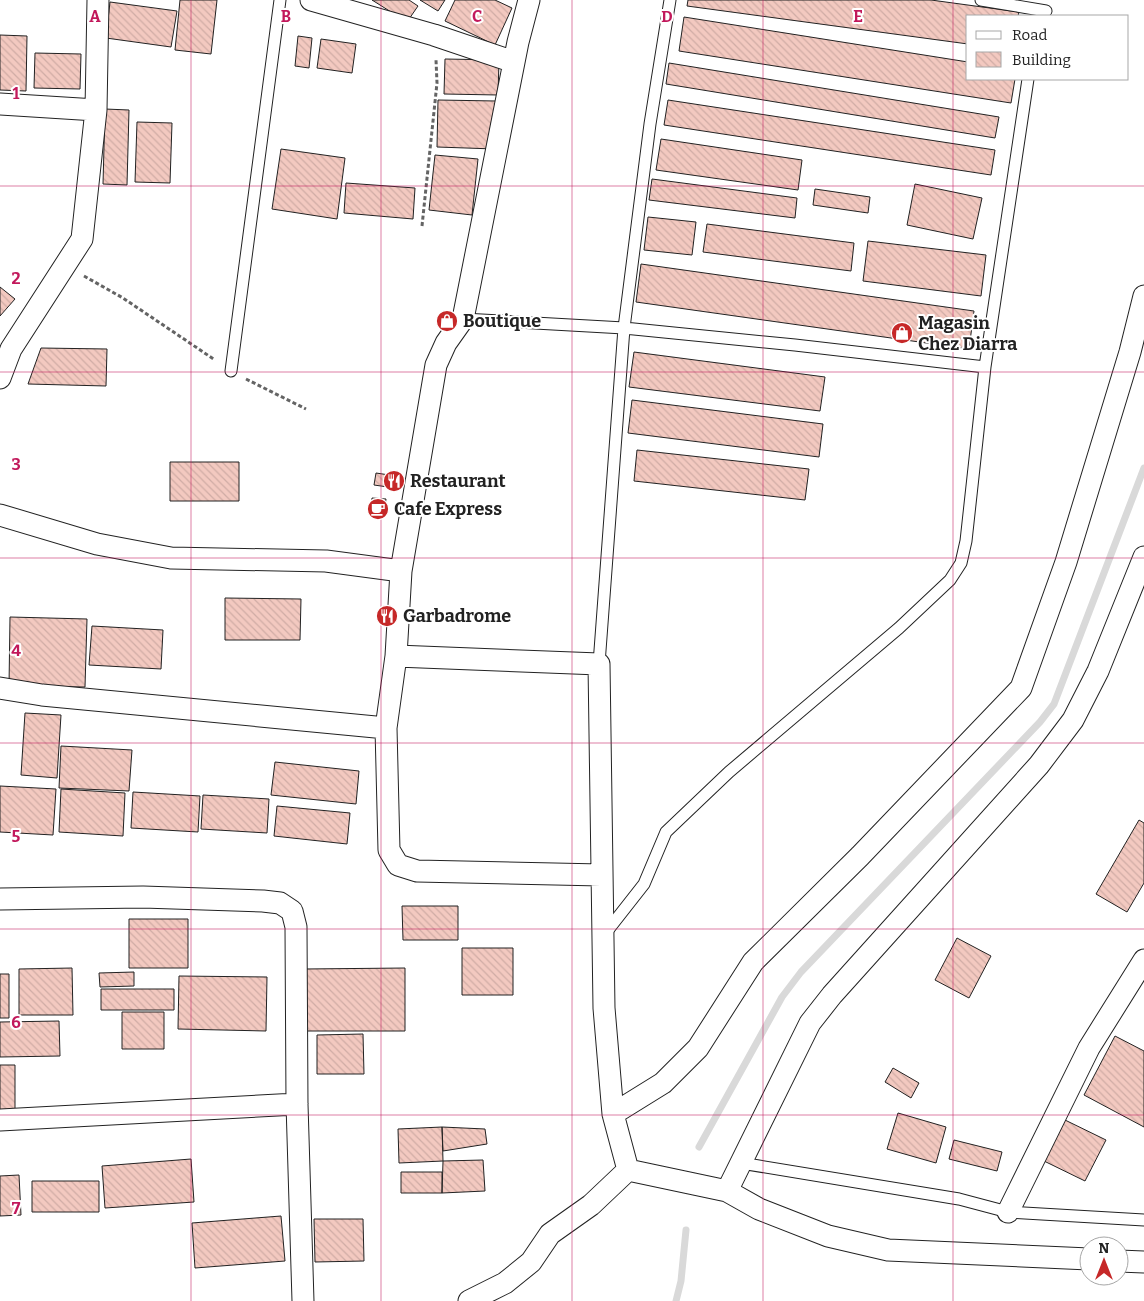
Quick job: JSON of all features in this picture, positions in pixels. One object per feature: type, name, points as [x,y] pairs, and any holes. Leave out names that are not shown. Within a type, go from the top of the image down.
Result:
[{"type":"street","points":[[0,378],[11,349],[80,244],[84,233],[96,110],[98,0]]},
{"type":"street","points":[[310,0],[434,35],[514,62]]},
{"type":"street","points":[[529,0],[514,62],[463,319],[446,343],[436,365],[401,571],[396,656],[386,728],[389,850],[398,865],[417,870],[602,875]]},
{"type":"street","points":[[0,104],[96,110]]},
{"type":"street","points":[[613,1114],[663,1083],[698,1048],[753,962],[860,856],[1021,688],[1072,543],[1130,352],[1144,296]]},
{"type":"street","points":[[0,515],[97,544],[171,558],[326,561],[401,571]]},
{"type":"street","points":[[727,1191],[810,1023],[832,995],[1039,765],[1074,720],[1098,671],[1144,557]]},
{"type":"street","points":[[396,656],[599,664],[604,1008],[613,1114],[628,1170]]},
{"type":"street","points":[[0,688],[42,695],[386,728]]},
{"type":"street","points":[[0,898],[143,897],[263,900],[280,903],[292,911],[296,927],[296,1104],[303,1301]]},
{"type":"street","points":[[1008,1212],[1089,1048],[1144,960]]},
{"type":"street","points":[[0,1120],[296,1104]]},
{"type":"street","points":[[628,1170],[727,1191],[759,1209],[828,1236],[888,1250],[1079,1259]]},
{"type":"street","points":[[469,1301],[505,1283],[530,1262],[550,1234],[591,1205],[628,1170]]},
{"type":"street","points":[[1129,1261],[1144,1262]]},
{"type":"lane","points":[[231,371],[280,0]]},
{"type":"lane","points":[[599,664],[624,328],[650,124],[670,0]]},
{"type":"lane","points":[[981,0],[1047,9]]},
{"type":"lane","points":[[603,936],[644,884],[666,832],[728,772],[899,628],[950,580],[961,564],[966,541],[985,368],[1028,80]]},
{"type":"lane","points":[[463,319],[624,328],[795,345],[985,368]]},
{"type":"lane","points":[[741,1162],[959,1199],[1008,1212],[1144,1220]]},
{"type":"path","points":[[422,226],[437,83],[434,35]]},
{"type":"path","points":[[65,266],[123,298],[231,371],[306,409]]},
{"type":"building","points":[[180,0],[217,0],[211,54],[175,50]]},
{"type":"building","points":[[372,0],[409,0],[418,6],[407,22]]},
{"type":"building","points":[[420,0],[445,0],[438,11]]},
{"type":"building","points":[[455,0],[495,0],[512,8],[495,45],[445,21]]},
{"type":"building","points":[[688,0],[931,0],[1019,12],[1018,15],[966,15],[966,44],[687,6]]},
{"type":"building","points":[[110,2],[177,11],[171,47],[106,38]]},
{"type":"building","points":[[684,17],[966,62],[966,80],[1015,80],[1011,103],[679,51]]},
{"type":"building","points":[[0,35],[27,36],[26,91],[0,90]]},
{"type":"building","points":[[298,36],[312,38],[309,68],[295,66]]},
{"type":"building","points":[[321,39],[356,44],[352,73],[317,68]]},
{"type":"building","points":[[35,53],[81,54],[80,89],[34,88]]},
{"type":"building","points":[[445,59],[499,60],[498,95],[444,94]]},
{"type":"building","points":[[669,63],[999,117],[995,138],[666,84]]},
{"type":"building","points":[[438,100],[496,101],[495,149],[437,147]]},
{"type":"building","points":[[668,100],[995,150],[991,175],[664,125]]},
{"type":"building","points":[[105,109],[129,110],[127,185],[103,184]]},
{"type":"building","points":[[137,122],[172,123],[170,183],[135,182]]},
{"type":"building","points":[[661,139],[802,160],[798,190],[656,170]]},
{"type":"building","points":[[281,149],[345,158],[337,219],[272,209]]},
{"type":"building","points":[[435,155],[478,159],[472,215],[429,210]]},
{"type":"building","points":[[652,179],[797,198],[795,218],[649,200]]},
{"type":"building","points":[[346,183],[415,188],[413,219],[344,213]]},
{"type":"building","points":[[915,184],[982,198],[973,239],[907,225]]},
{"type":"building","points":[[815,189],[870,197],[868,213],[813,205]]},
{"type":"building","points":[[648,217],[696,222],[692,255],[644,250]]},
{"type":"building","points":[[707,224],[854,243],[851,271],[703,252]]},
{"type":"building","points":[[868,241],[986,255],[981,296],[863,281]]},
{"type":"building","points":[[641,264],[974,311],[969,349],[636,302]]},
{"type":"building","points":[[0,287],[15,299],[0,316]]},
{"type":"building","points":[[41,348],[107,349],[106,386],[28,384]]},
{"type":"building","points":[[634,352],[825,377],[820,411],[629,387]]},
{"type":"building","points":[[632,400],[823,424],[819,457],[628,433]]},
{"type":"building","points":[[637,450],[809,469],[805,500],[634,481]]},
{"type":"building","points":[[170,462],[239,462],[239,501],[170,501]]},
{"type":"building","points":[[376,473],[396,476],[395,488],[374,485]]},
{"type":"building","points":[[372,498],[386,499],[384,513],[371,511]]},
{"type":"building","points":[[225,598],[301,599],[300,640],[225,640]]},
{"type":"building","points":[[10,617],[87,619],[85,687],[9,686]]},
{"type":"building","points":[[92,626],[163,630],[161,669],[89,665]]},
{"type":"building","points":[[25,713],[61,715],[57,778],[21,775]]},
{"type":"building","points":[[61,746],[132,750],[129,791],[59,788]]},
{"type":"building","points":[[275,762],[359,771],[356,804],[271,795]]},
{"type":"building","points":[[0,786],[56,789],[53,835],[0,832]]},
{"type":"building","points":[[61,789],[125,793],[123,836],[59,832]]},
{"type":"building","points":[[133,792],[200,796],[198,832],[131,828]]},
{"type":"building","points":[[203,795],[269,799],[267,833],[201,829]]},
{"type":"building","points":[[277,806],[350,813],[347,844],[274,836]]},
{"type":"building","points":[[1139,820],[1144,823],[1144,883],[1127,912],[1096,894]]},
{"type":"building","points":[[402,906],[458,906],[458,940],[403,940]]},
{"type":"building","points":[[129,919],[188,919],[188,968],[129,968]]},
{"type":"building","points":[[957,938],[991,956],[969,998],[935,980]]},
{"type":"building","points":[[462,948],[513,948],[513,995],[462,995]]},
{"type":"building","points":[[72,968],[73,1015],[19,1015],[19,969]]},
{"type":"building","points":[[405,968],[405,1031],[304,1031],[304,969]]},
{"type":"building","points":[[134,972],[134,986],[100,987],[99,973]]},
{"type":"building","points":[[0,974],[9,974],[9,1018],[0,1018]]},
{"type":"building","points":[[179,976],[267,977],[266,1031],[178,1029]]},
{"type":"building","points":[[101,989],[174,989],[174,1010],[101,1010]]},
{"type":"building","points":[[122,1012],[164,1012],[164,1049],[122,1049]]},
{"type":"building","points":[[59,1021],[60,1056],[0,1057],[0,1022]]},
{"type":"building","points":[[363,1034],[364,1074],[317,1074],[317,1035]]},
{"type":"building","points":[[1115,1036],[1144,1051],[1144,1127],[1084,1095]]},
{"type":"building","points":[[0,1065],[15,1065],[15,1110],[0,1110]]},
{"type":"building","points":[[893,1068],[919,1083],[911,1098],[885,1082]]},
{"type":"building","points":[[898,1113],[946,1127],[936,1163],[887,1149]]},
{"type":"building","points":[[1065,1120],[1106,1140],[1085,1181],[1044,1161]]},
{"type":"building","points":[[442,1127],[443,1161],[399,1163],[398,1129]]},
{"type":"building","points":[[442,1127],[485,1129],[487,1144],[443,1151]]},
{"type":"building","points":[[954,1140],[1002,1152],[997,1171],[949,1159]]},
{"type":"building","points":[[191,1159],[194,1202],[105,1208],[102,1166]]},
{"type":"building","points":[[483,1160],[485,1191],[442,1193],[443,1161]]},
{"type":"building","points":[[401,1172],[442,1172],[442,1193],[401,1193]]},
{"type":"building","points":[[19,1175],[21,1215],[0,1216],[0,1176]]},
{"type":"building","points":[[32,1181],[99,1181],[99,1212],[32,1212]]},
{"type":"building","points":[[281,1216],[285,1261],[195,1268],[192,1223]]},
{"type":"building","points":[[314,1219],[363,1219],[364,1261],[315,1262]]},
{"type":"waterway","points":[[699,1147],[782,997],[801,972],[1040,722],[1054,704],[1144,468]]},
{"type":"waterway","points":[[676,1301],[681,1281],[686,1230]]},
{"type":"place","name":"Boutique","points":[[447,321]]},
{"type":"place","name":"Magasin Chez Diarra","points":[[902,333]]},
{"type":"place","name":"Restaurant","points":[[394,481]]},
{"type":"place","name":"Cafe Express","points":[[378,509]]},
{"type":"place","name":"Garbadrome","points":[[387,616]]}]
